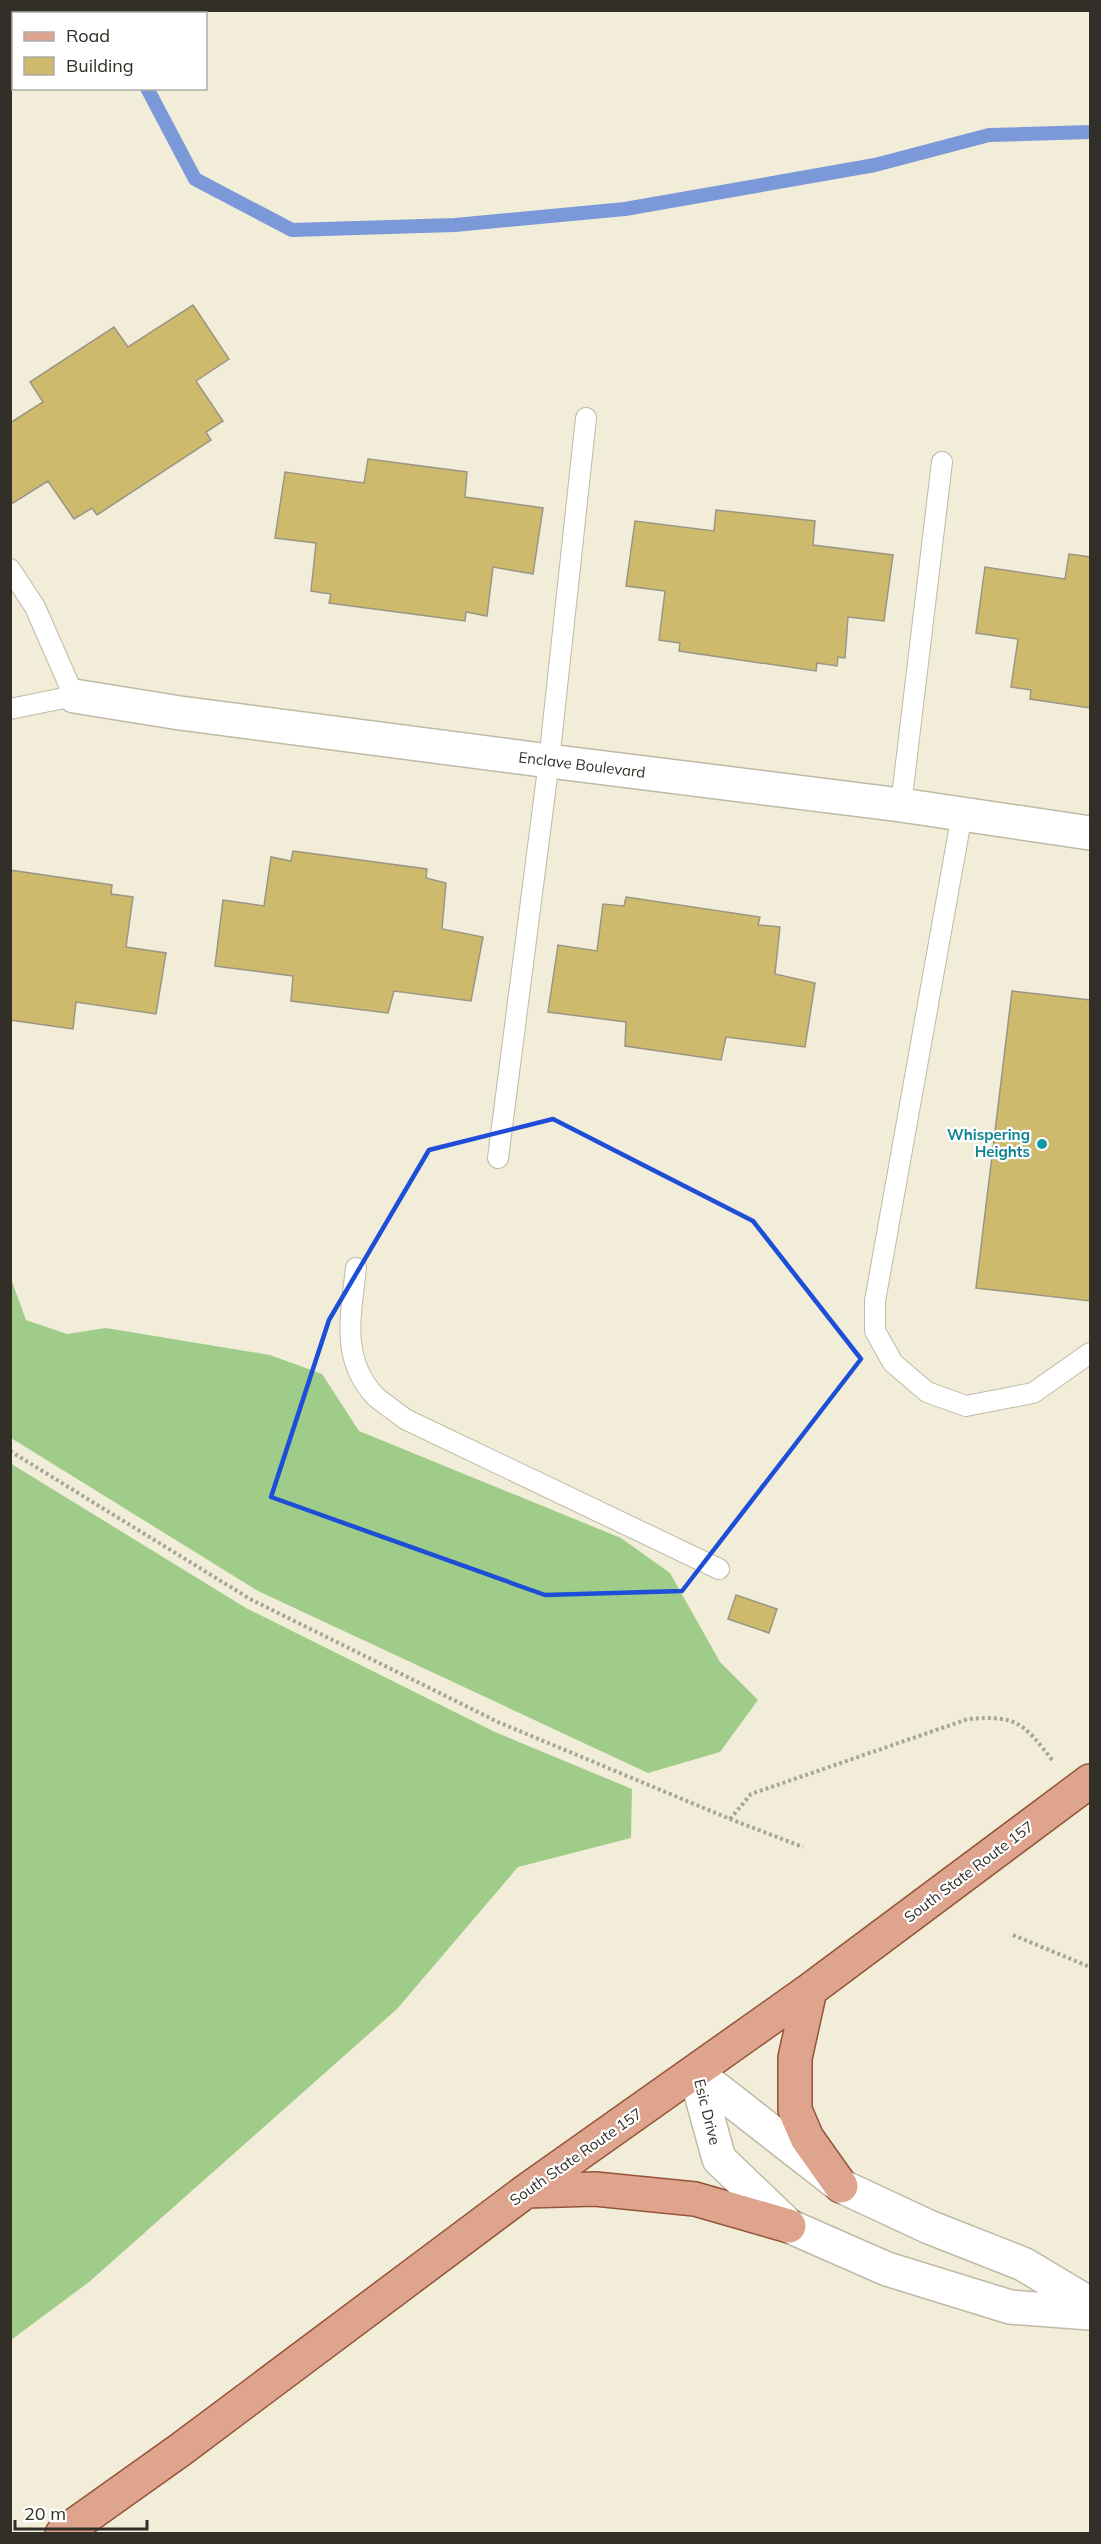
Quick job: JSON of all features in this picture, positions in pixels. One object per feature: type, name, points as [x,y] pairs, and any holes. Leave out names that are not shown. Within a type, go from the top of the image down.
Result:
[{"type":"main road","name":"South State Route 157","points":[[62,2534],[180,2450],[526,2191],[810,1990],[1084,1786]]},
{"type":"main road","points":[[810,1990],[795,2058],[795,2110],[807,2138],[842,2186]]},
{"type":"main road","points":[[526,2191],[595,2189],[695,2199],[789,2226]]},
{"type":"street","name":"Enclave Boulevard","points":[[74,696],[180,713],[901,804],[1090,832]]},
{"type":"street","name":"Esic Drive","points":[[695,2072],[842,2186],[929,2227],[1023,2264],[1090,2304]]},
{"type":"street","name":"Esic Drive","points":[[695,2072],[719,2159],[789,2226],[886,2269],[1010,2307],[1090,2313]]},
{"type":"lane","points":[[498,1158],[549,761],[586,418]]},
{"type":"lane","points":[[901,804],[942,462]]},
{"type":"lane","points":[[10,569],[35,607],[74,696],[10,709]]},
{"type":"lane","points":[[962,814],[875,1301],[874,1331],[893,1363],[927,1392],[966,1406],[1033,1392],[1090,1353]]},
{"type":"lane","points":[[356,1268],[349,1336],[356,1369],[376,1396],[405,1419],[719,1569]]},
{"type":"path","points":[[10,1451],[250,1599],[498,1722],[803,1847]]},
{"type":"path","points":[[730,1819],[751,1794],[968,1719],[990,1717],[1010,1720],[1029,1730],[1084,1786]]},
{"type":"path","points":[[1013,1935],[1090,1967]]},
{"type":"highlighted area","points":[[553,1119],[753,1221],[861,1359],[682,1591],[545,1595],[271,1497],[329,1320],[429,1150]]},
{"type":"green space","points":[[11,1279],[26,1320],[67,1334],[106,1328],[270,1355],[322,1374],[359,1431],[621,1538],[670,1573],[720,1662],[758,1700],[720,1752],[648,1773],[258,1591],[11,1438]]},
{"type":"green space","points":[[10,1463],[246,1608],[495,1732],[632,1789],[631,1838],[518,1867],[397,2009],[89,2282],[11,2340]]},
{"type":"building","points":[[193,305],[229,359],[196,381],[223,421],[206,432],[211,440],[97,515],[92,508],[74,519],[48,481],[13,503],[10,499],[10,423],[43,402],[30,382],[114,327],[128,347]]},
{"type":"building","points":[[368,459],[467,472],[465,497],[543,508],[533,574],[493,567],[487,616],[466,612],[465,621],[329,603],[331,594],[311,591],[316,543],[275,538],[285,472],[364,483]]},
{"type":"building","points":[[716,510],[815,521],[813,545],[893,555],[884,621],[848,617],[845,658],[838,657],[837,666],[817,663],[816,671],[679,651],[680,643],[659,640],[665,591],[626,586],[635,521],[714,531]]},
{"type":"building","points":[[1069,554],[1090,557],[1090,708],[1030,699],[1031,690],[1011,687],[1018,639],[976,633],[985,567],[1065,579]]},
{"type":"building","points":[[293,851],[427,869],[426,878],[446,883],[442,929],[483,937],[471,1001],[394,991],[388,1013],[291,1001],[293,976],[215,966],[223,900],[264,906],[271,857],[291,861]]},
{"type":"building","points":[[10,870],[112,885],[111,894],[133,897],[126,947],[166,953],[156,1014],[76,1002],[73,1029],[10,1020]]},
{"type":"building","points":[[626,897],[760,917],[758,925],[780,927],[775,974],[815,983],[805,1047],[726,1037],[721,1060],[625,1046],[626,1022],[548,1012],[558,945],[597,951],[603,904],[624,906]]},
{"type":"building","name":"Whispering Heights","points":[[1012,991],[1090,1000],[1090,1301],[976,1288]]},
{"type":"building","points":[[736,1595],[777,1609],[769,1633],[728,1619]]},
{"type":"waterway","points":[[148,90],[195,179],[292,230],[455,225],[625,209],[875,165],[989,135],[1090,132]]},
{"type":"place","name":"Whispering Heights","points":[[1042,1144]]}]
